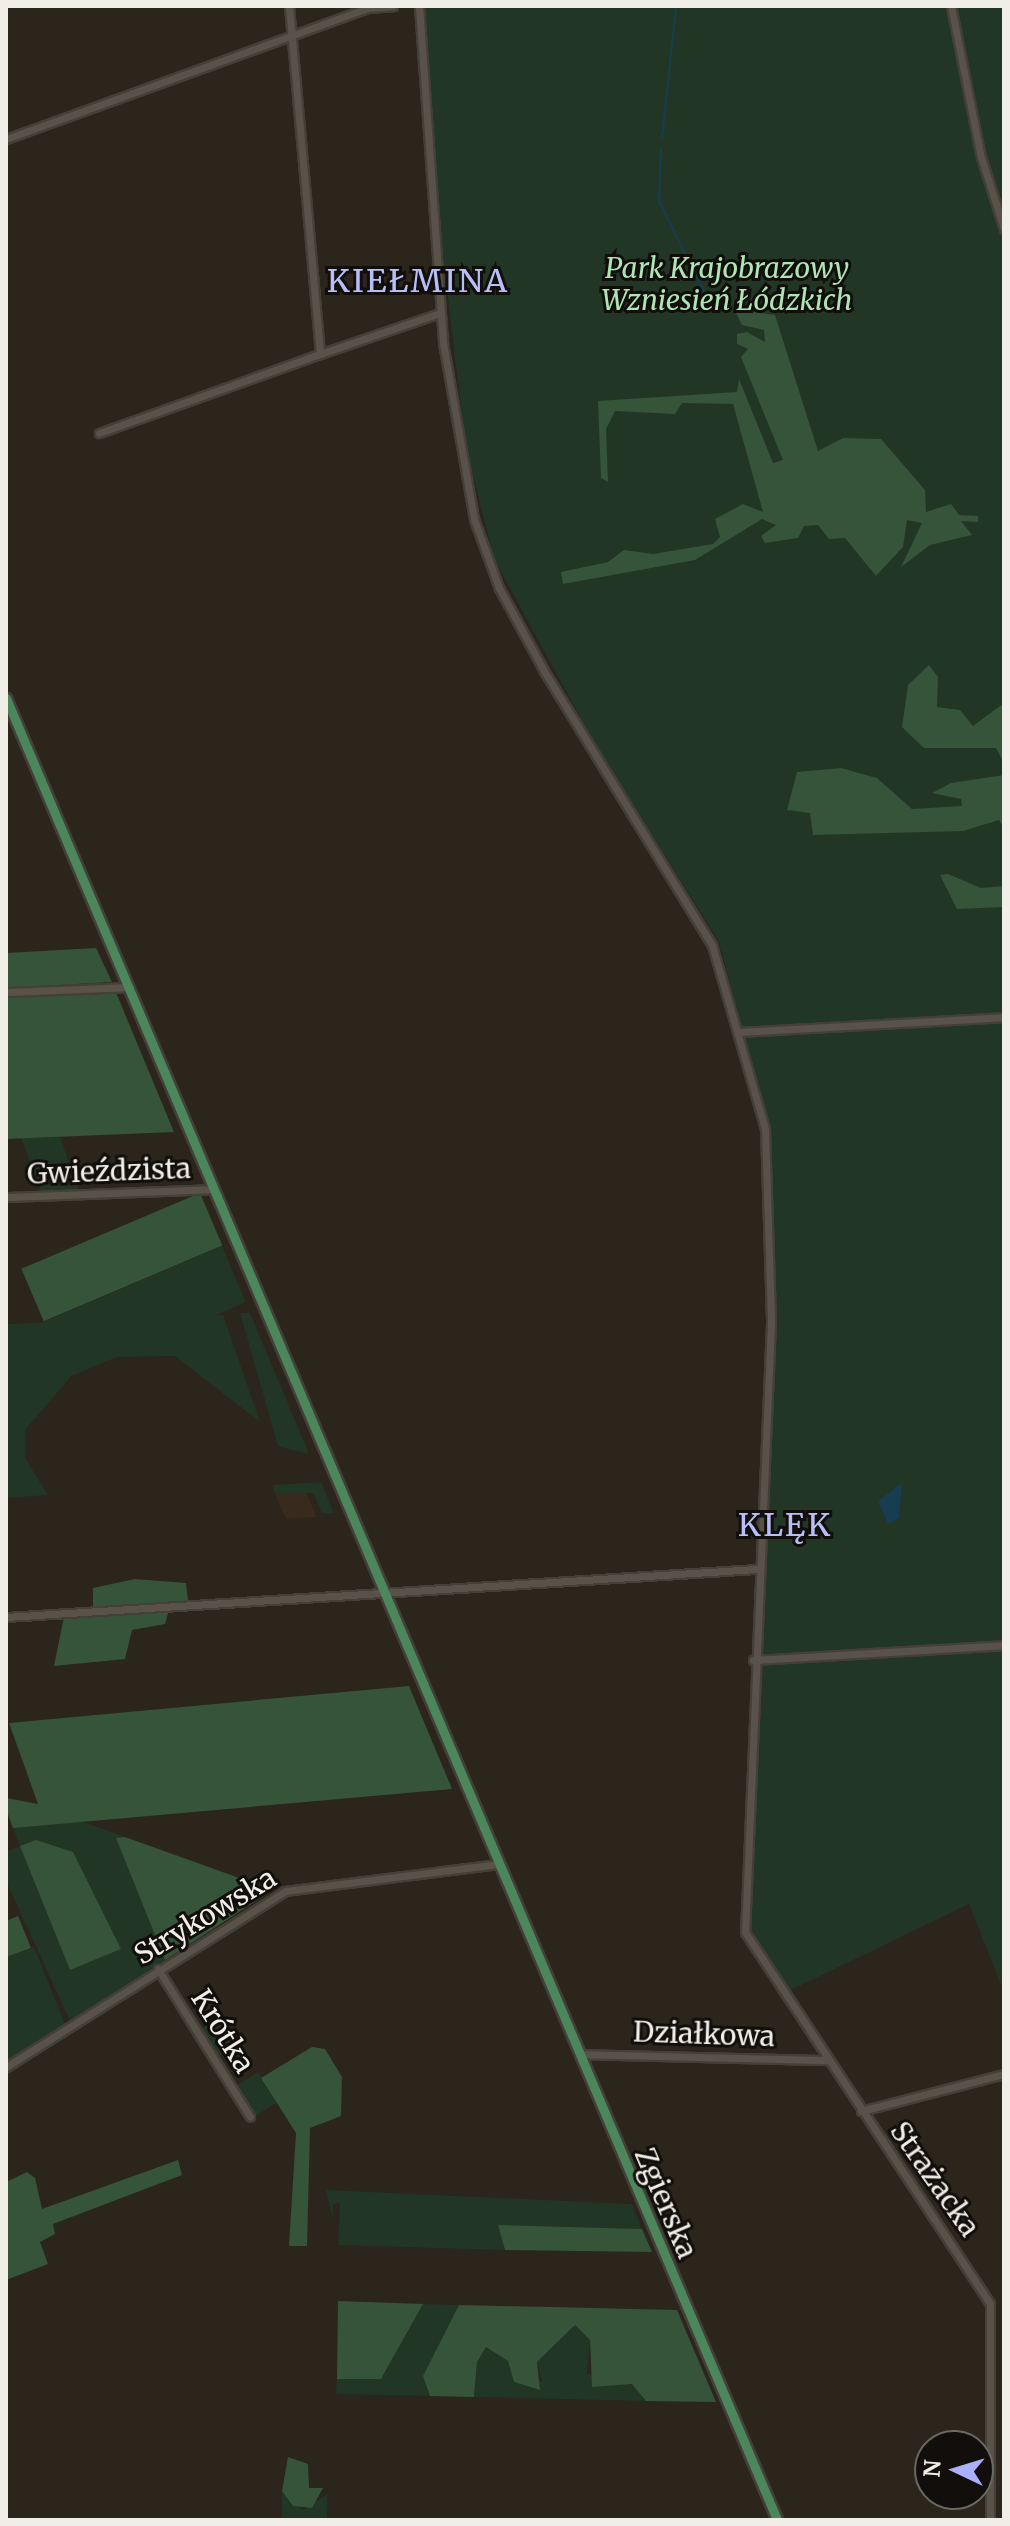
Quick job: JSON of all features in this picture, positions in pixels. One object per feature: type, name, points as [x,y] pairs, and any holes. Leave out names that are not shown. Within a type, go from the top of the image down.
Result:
[{"type":"main road","name":"Zgierska","points":[[6,698],[777,2520]]},
{"type":"street","points":[[289,6],[320,354]]},
{"type":"street","points":[[6,139],[291,35],[393,6]]},
{"type":"street","name":"Strażacka","points":[[419,6],[440,313],[463,475],[493,576],[570,717],[706,932],[765,1129],[770,1238],[745,1932],[992,2310],[990,2520]]},
{"type":"street","points":[[951,6],[981,157],[1004,229]]},
{"type":"street","points":[[99,433],[440,313]]},
{"type":"street","points":[[6,992],[128,987]]},
{"type":"street","points":[[738,1032],[1004,1017]]},
{"type":"street","name":"Gwieździsta","points":[[6,1197],[213,1189]]},
{"type":"street","points":[[6,1617],[383,1589],[756,1569]]},
{"type":"street","points":[[753,1660],[1004,1645]]},
{"type":"street","name":"Strykowska","points":[[6,2067],[158,1969],[293,1888],[498,1864]]},
{"type":"street","name":"Krótka","points":[[158,1969],[250,2117]]},
{"type":"street","name":"Działkowa","points":[[579,2054],[827,2060]]},
{"type":"street","points":[[861,2111],[1004,2074]]},
{"type":"shaded area","points":[[306,1492],[317,1517],[286,1519],[275,1494]]},
{"type":"green space","name":"Park Krajobrazowy Wzniesień Łódzkich","points":[[424,6],[1004,6],[1004,1992],[969,1904],[789,1991],[746,1928],[774,1326],[769,1130],[719,942],[591,737],[494,559],[466,448],[432,165]]},
{"type":"green space","points":[[734,309],[775,315],[818,451],[843,438],[881,439],[925,490],[926,512],[951,504],[959,515],[978,516],[978,522],[961,521],[972,535],[930,545],[901,567],[922,523],[907,520],[903,547],[876,576],[845,538],[829,539],[818,525],[804,526],[798,538],[765,543],[761,536],[776,525],[762,519],[695,560],[563,584],[561,572],[608,562],[624,550],[653,554],[713,544],[720,537],[715,519],[743,504],[763,512],[733,404],[682,403],[675,414],[615,411],[606,429],[608,482],[601,478],[598,401],[737,392],[739,379],[773,463],[783,460],[741,357],[748,349],[737,344],[737,334],[747,332],[765,342],[764,330],[742,325]]},
{"type":"green space","points":[[929,665],[938,677],[937,707],[960,710],[973,726],[1004,703],[1004,763],[996,748],[924,748],[902,727],[908,685]]},
{"type":"green space","points":[[841,768],[877,778],[912,809],[962,806],[961,799],[932,793],[951,783],[1004,775],[1004,829],[999,820],[963,831],[813,835],[810,813],[787,810],[797,772]]},
{"type":"green space","points":[[948,874],[981,888],[1004,886],[1004,907],[957,909],[940,875]]},
{"type":"green space","points":[[96,948],[112,982],[6,988],[6,953]]},
{"type":"green space","points":[[115,990],[174,1132],[6,1139],[6,996]]},
{"type":"green space","points":[[60,1137],[79,1190],[41,1191],[21,1138]]},
{"type":"green space","points":[[200,1193],[222,1245],[44,1321],[21,1269]]},
{"type":"green space","points":[[222,1246],[246,1302],[47,1387],[23,1330]]},
{"type":"green space","points":[[240,1313],[250,1313],[309,1454],[278,1446]]},
{"type":"green space","points":[[223,1315],[260,1422],[175,1356],[108,1357],[95,1320]]},
{"type":"green space","points":[[76,1321],[79,1367],[25,1430],[25,1458],[48,1495],[6,1498],[6,1324]]},
{"type":"green space","points":[[321,1482],[334,1513],[322,1513],[313,1493],[275,1494],[272,1485]]},
{"type":"green space","points":[[135,1579],[186,1583],[188,1601],[93,1607],[93,1588]]},
{"type":"green space","points":[[169,1610],[165,1624],[132,1630],[125,1659],[54,1666],[64,1617]]},
{"type":"green space","points":[[409,1686],[452,1789],[13,1828],[6,1809],[6,1798],[38,1804],[9,1723]]},
{"type":"green space","points":[[72,1818],[125,1837],[117,1839],[165,1960],[70,2021],[6,1881],[6,1852],[20,1846],[13,1828]],"holes":[[[42,1898],[121,1948],[70,1970]]]},
{"type":"green space","points":[[125,1837],[273,1890],[165,1960],[116,1838]]},
{"type":"green space","points":[[36,1840],[73,1852],[121,1949],[70,1970],[20,1846]]},
{"type":"green space","points":[[18,1916],[31,1948],[6,1957],[6,1921]]},
{"type":"green space","points":[[34,1947],[65,2024],[6,2063],[6,1957]]},
{"type":"green space","points":[[222,2015],[240,2043],[217,2057],[199,2030]]},
{"type":"green space","points":[[312,2047],[325,2049],[342,2077],[341,2116],[310,2128],[307,2246],[289,2246],[296,2133],[261,2078]]},
{"type":"green space","points":[[258,2072],[277,2103],[254,2117],[235,2086]]},
{"type":"green space","points":[[178,2160],[182,2175],[53,2224],[55,2234],[40,2242],[48,2264],[6,2280],[6,2182],[27,2172],[35,2178],[42,2209]]},
{"type":"green space","points":[[326,2190],[632,2204],[642,2229],[499,2225],[505,2250],[338,2245],[340,2203],[333,2204],[333,2220]]},
{"type":"green space","points":[[498,2225],[642,2229],[652,2252],[505,2250]]},
{"type":"green space","points":[[338,2301],[423,2304],[381,2379],[337,2379]]},
{"type":"green space","points":[[423,2304],[459,2305],[424,2376],[430,2396],[336,2394],[337,2379],[381,2379]]},
{"type":"green space","points":[[459,2305],[677,2310],[716,2402],[646,2401],[632,2384],[592,2387],[590,2340],[575,2325],[537,2362],[540,2390],[514,2382],[508,2361],[486,2347],[477,2362],[474,2397],[430,2396],[423,2376]]},
{"type":"green space","points":[[575,2325],[590,2340],[587,2374],[640,2387],[646,2401],[474,2397],[477,2362],[486,2347],[542,2382],[537,2362]]},
{"type":"green space","points":[[288,2457],[308,2464],[309,2488],[323,2488],[312,2508],[293,2506],[282,2491]]},
{"type":"green space","points":[[282,2491],[303,2510],[327,2494],[327,2520],[282,2520]]},
{"type":"water","points":[[902,1483],[899,1518],[888,1524],[878,1501]]},
{"type":"waterway","points":[[662,138],[676,6]]},
{"type":"waterway","points":[[661,150],[659,201],[709,302]]},
{"type":"district","name":"KIEŁMINA","points":[[418,281]]},
{"type":"district","name":"KLĘK","points":[[785,1525]]}]
